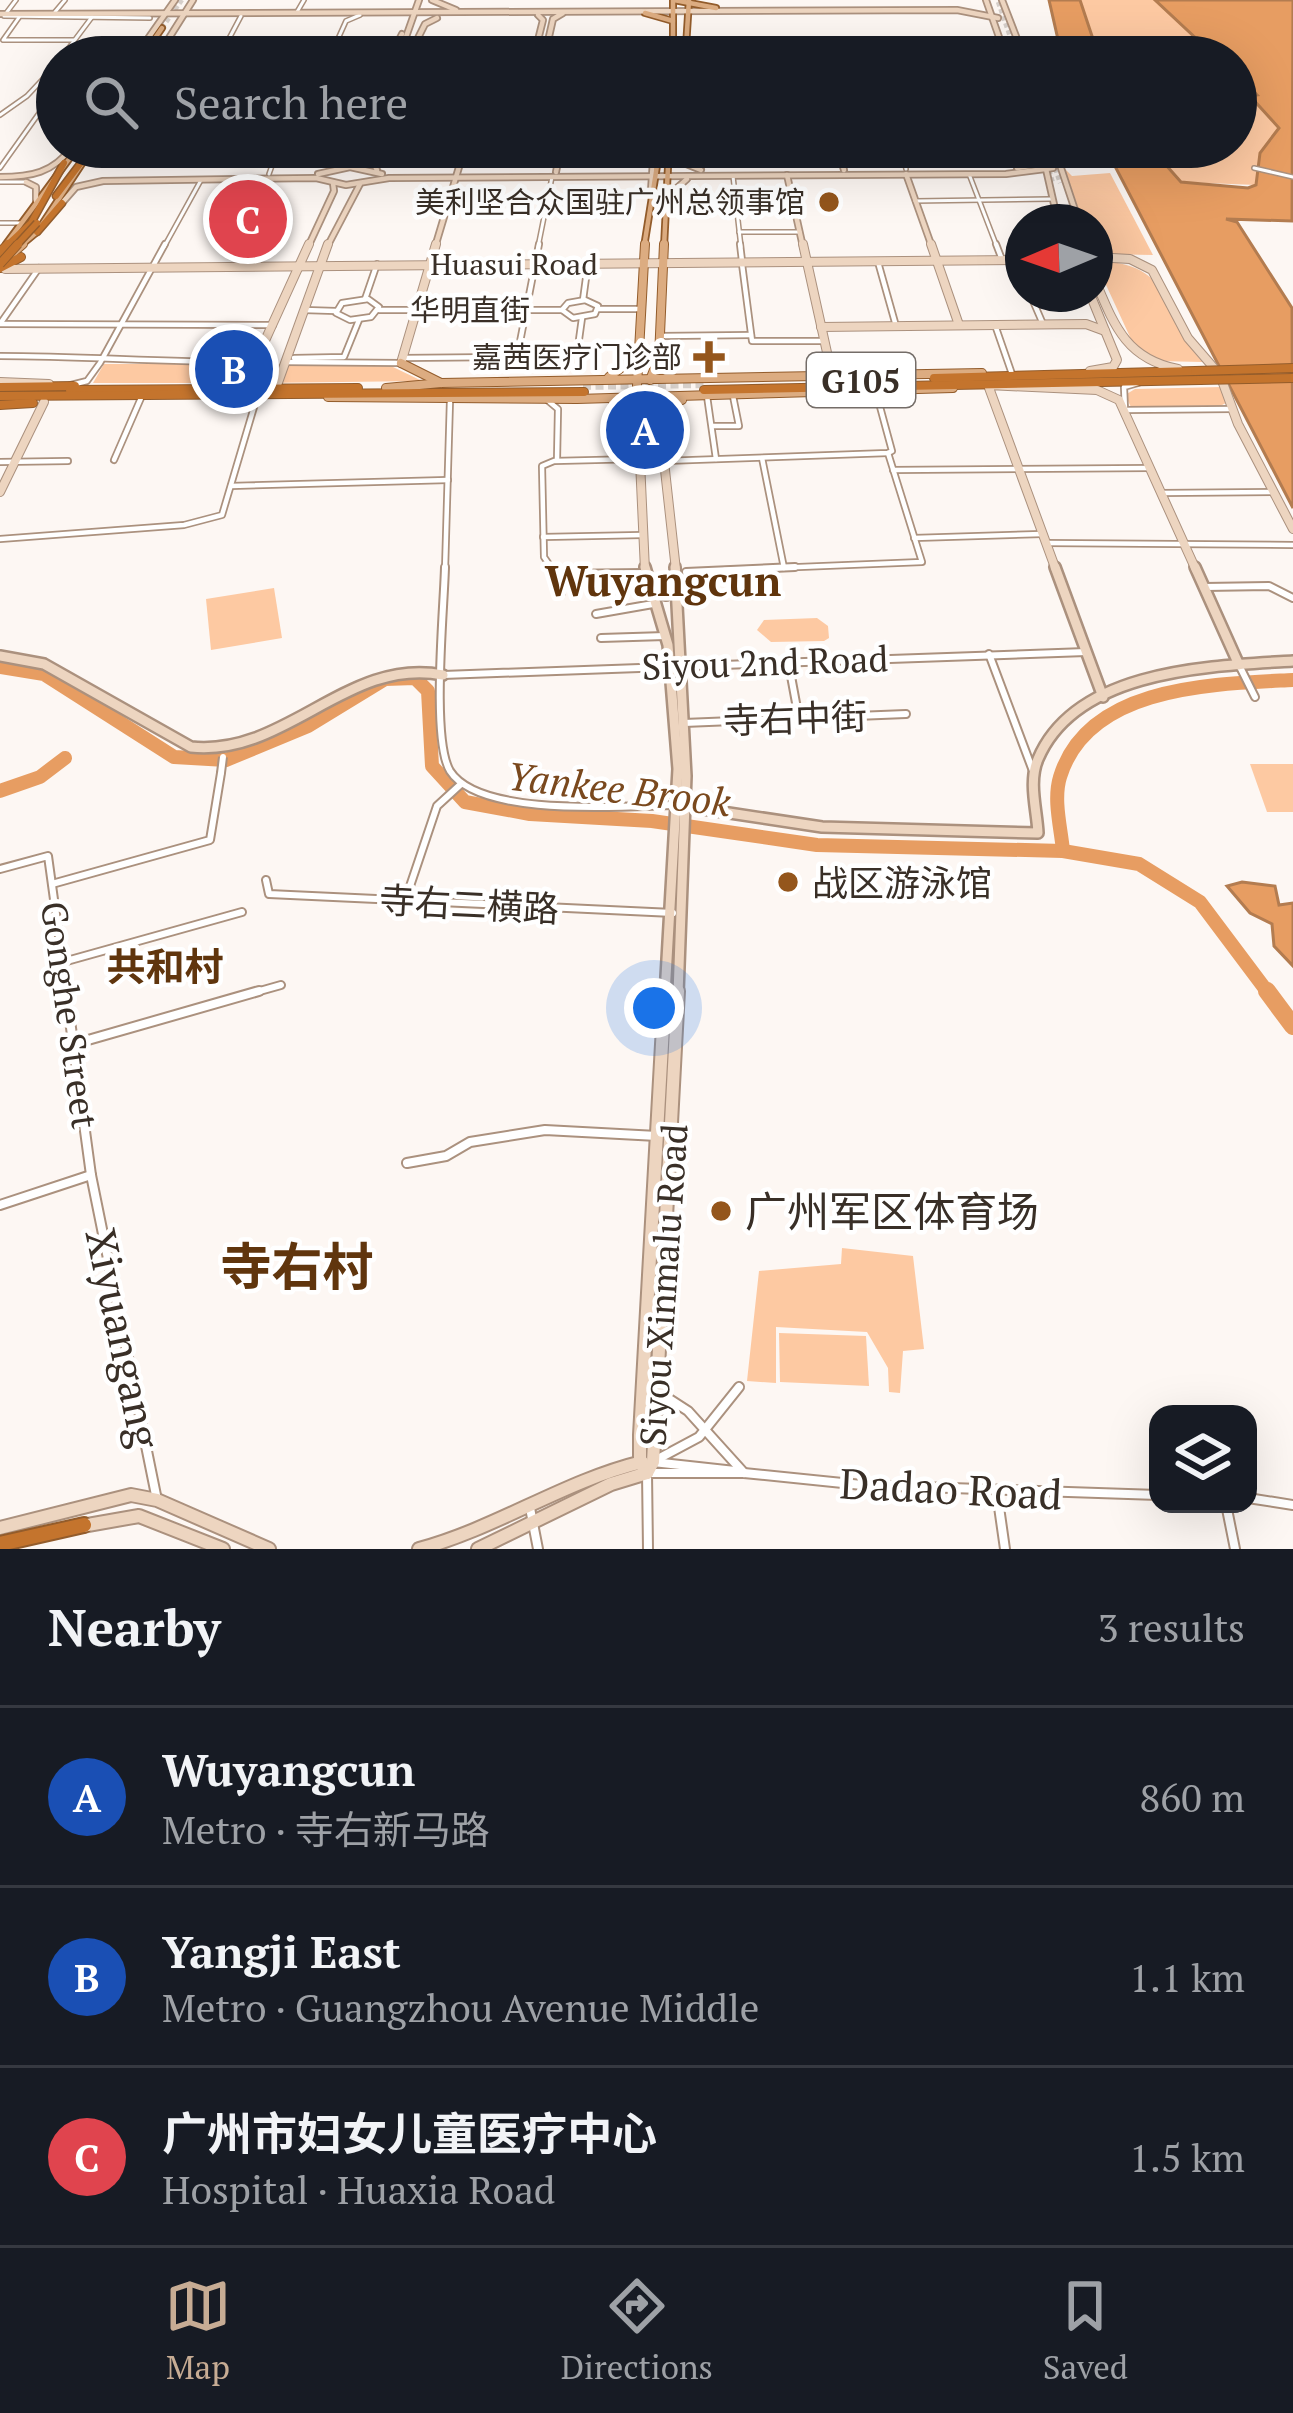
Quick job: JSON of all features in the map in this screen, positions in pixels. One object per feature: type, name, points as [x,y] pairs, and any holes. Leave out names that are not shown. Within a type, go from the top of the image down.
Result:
[{"type":"highway","points":[[2,267],[61,168]]},
{"type":"highway","points":[[29,226],[76,168]]},
{"type":"highway","points":[[0,250],[62,203]]},
{"type":"highway","points":[[2,267],[21,257]]},
{"type":"highway","name":"G105","points":[[703,389],[1142,382],[1293,368]]},
{"type":"highway","name":"G105","points":[[703,389],[1015,374],[1293,378]]},
{"type":"highway","points":[[0,396],[67,386],[323,396],[582,389]]},
{"type":"highway","points":[[0,396],[141,398],[276,388],[582,389]]},
{"type":"highway","points":[[0,396],[125,389]]},
{"type":"highway","points":[[0,396],[44,402],[111,398]]},
{"type":"highway","points":[[0,1544],[42,1541],[84,1525]]},
{"type":"main road","points":[[2,14],[147,15],[175,0]]},
{"type":"main road","points":[[166,28],[164,15],[175,0]]},
{"type":"main road","points":[[160,36],[194,0]]},
{"type":"main road","points":[[408,36],[419,0]]},
{"type":"main road","points":[[401,36],[431,0],[436,6],[462,11]]},
{"type":"main road","points":[[673,0],[675,36]]},
{"type":"main road","points":[[645,11],[673,0],[717,10],[964,9],[994,2]]},
{"type":"main road","points":[[2,14],[442,14],[530,11],[554,1],[567,11]]},
{"type":"main road","points":[[994,2],[1004,36]]},
{"type":"main road","points":[[994,2],[1007,36]]},
{"type":"main road","points":[[184,15],[673,14],[689,5],[717,10],[884,4],[964,9],[995,17]]},
{"type":"main road","points":[[681,36],[689,5]]},
{"type":"main road","points":[[679,36],[689,5]]},
{"type":"main road","points":[[688,21],[717,10]]},
{"type":"main road","points":[[530,11],[542,18],[539,36]]},
{"type":"main road","points":[[549,36],[554,19],[567,11]]},
{"type":"main road","points":[[645,11],[673,14]]},
{"type":"main road","points":[[420,36],[425,24],[442,14]]},
{"type":"main road","points":[[133,15],[164,15]]},
{"type":"main road","points":[[147,15],[166,28]]},
{"type":"main road","points":[[390,15],[407,24]]},
{"type":"main road","points":[[160,36],[166,28],[201,17]]},
{"type":"main road","points":[[0,176],[27,179],[52,168]]},
{"type":"main road","points":[[36,201],[60,168]]},
{"type":"main road","points":[[29,226],[78,168]]},
{"type":"main road","points":[[21,257],[62,203],[81,168]]},
{"type":"main road","points":[[84,168],[104,178],[308,177]]},
{"type":"main road","points":[[62,203],[76,187],[104,178],[332,168]]},
{"type":"main road","points":[[272,345],[273,325],[334,179],[345,168]]},
{"type":"main road","points":[[373,168],[399,176]]},
{"type":"main road","points":[[441,383],[402,360],[459,168]]},
{"type":"main road","points":[[555,175],[556,168]]},
{"type":"main road","points":[[618,174],[636,168]]},
{"type":"main road","points":[[642,396],[638,351],[641,280],[653,168]]},
{"type":"main road","points":[[653,173],[655,168]]},
{"type":"main road","points":[[669,168],[660,365],[703,389]]},
{"type":"main road","points":[[689,168],[733,176],[1020,168]]},
{"type":"main road","points":[[273,174],[365,182],[399,176],[844,170],[969,174],[1022,168]]},
{"type":"main road","points":[[1053,168],[1062,204]]},
{"type":"main road","points":[[1053,168],[1055,204]]},
{"type":"main road","points":[[334,179],[366,170],[399,176]]},
{"type":"main road","points":[[276,388],[321,263],[348,198],[365,182],[366,170]]},
{"type":"main road","points":[[1004,171],[1055,184]]},
{"type":"main road","points":[[906,172],[958,326]]},
{"type":"main road","points":[[669,195],[682,182],[707,173]]},
{"type":"main road","points":[[618,174],[651,190]]},
{"type":"main road","points":[[348,198],[372,183],[399,176]]},
{"type":"main road","points":[[788,176],[832,375]]},
{"type":"main road","points":[[27,179],[37,187],[29,226]]},
{"type":"main road","points":[[334,179],[348,198]]},
{"type":"main road","points":[[645,242],[653,247],[667,243]]},
{"type":"main road","name":"Huasui Road","points":[[2,267],[1005,257]]},
{"type":"main road","points":[[1113,258],[1130,259],[1152,270],[1188,338],[1220,375],[1232,409],[1293,529]]},
{"type":"main road","name":"Huasui Road","points":[[807,262],[1005,259]]},
{"type":"main road","name":"Huasui Road","points":[[321,263],[429,262]]},
{"type":"main road","name":"Huasui Road","points":[[535,262],[642,262]]},
{"type":"main road","name":"Huasui Road","points":[[2,267],[154,264]]},
{"type":"main road","points":[[641,280],[649,275],[665,280]]},
{"type":"main road","points":[[1110,312],[1125,345],[1145,363],[1198,375]]},
{"type":"main road","points":[[1077,373],[1115,365],[1098,314],[1086,324]]},
{"type":"main road","points":[[821,327],[1086,324],[1105,331]]},
{"type":"main road","points":[[253,392],[256,362],[272,345],[291,340]]},
{"type":"main road","points":[[323,396],[545,399],[625,370],[638,351],[660,341]]},
{"type":"main road","points":[[1111,343],[1123,352],[1125,345]]},
{"type":"main road","points":[[642,396],[659,357]]},
{"type":"main road","points":[[386,388],[441,383],[582,389],[624,397],[832,375],[1015,374]]},
{"type":"main road","points":[[601,380],[668,380],[733,396],[988,385],[1096,390],[1114,396],[1125,410],[1239,664]]},
{"type":"main road","points":[[624,397],[650,380]]},
{"type":"main road","points":[[642,396],[668,380]]},
{"type":"main road","points":[[988,385],[1103,697]]},
{"type":"main road","points":[[582,389],[620,403],[638,418]]},
{"type":"main road","points":[[648,411],[703,389]]},
{"type":"main road","name":"Siyou Xinmalu Road","points":[[642,396],[664,461],[677,586],[681,808]]},
{"type":"main road","name":"Siyou Xinmalu Road","points":[[642,396],[637,459],[647,589],[675,664],[684,723],[657,1391],[647,1466]]},
{"type":"main road","points":[[0,492],[44,402]]},
{"type":"main road","points":[[637,459],[650,449],[664,461]]},
{"type":"main road","points":[[647,589],[665,595],[677,586]]},
{"type":"main road","points":[[0,656],[44,664],[185,748],[223,753],[377,676],[415,669],[443,675]]},
{"type":"main road","points":[[681,808],[822,827],[1038,833],[1034,774],[1052,736],[1103,697],[1173,674],[1293,662]]},
{"type":"main road","name":"Siyou Xinmalu Road","points":[[647,1466],[661,1136],[677,914]]},
{"type":"main road","name":"Dadao Road","points":[[419,1549],[533,1515],[647,1466]]},
{"type":"main road","points":[[0,1528],[131,1495],[157,1500],[268,1549]]},
{"type":"main road","name":"Dadao Road","points":[[478,1549],[533,1515]]},
{"type":"main road","points":[[84,1525],[139,1516],[223,1549]]},
{"type":"main road","points":[[8,1549],[42,1541]]},
{"type":"street","points":[[2,14],[16,0]]},
{"type":"street","points":[[55,12],[65,0]]},
{"type":"street","points":[[297,12],[304,0]]},
{"type":"street","points":[[2,14],[147,15]]},
{"type":"street","points":[[339,36],[346,20],[360,15]]},
{"type":"street","points":[[20,16],[3,40],[36,40]]},
{"type":"street","points":[[77,36],[93,16]]},
{"type":"street","points":[[230,36],[241,16]]},
{"type":"street","points":[[0,115],[36,86]]},
{"type":"street","points":[[0,176],[36,120]]},
{"type":"street","points":[[273,174],[274,168]]},
{"type":"street","points":[[905,168],[906,172]]},
{"type":"street","points":[[1254,168],[1293,177]]},
{"type":"street","points":[[969,174],[1001,257]]},
{"type":"street","points":[[284,360],[510,355],[519,347],[555,175]]},
{"type":"street","points":[[733,176],[751,338]]},
{"type":"street","points":[[67,386],[87,381],[103,358],[201,180]]},
{"type":"street","points":[[915,201],[1051,199]]},
{"type":"street","points":[[736,207],[794,207]]},
{"type":"street","points":[[0,223],[29,226]]},
{"type":"street","points":[[739,232],[800,232]]},
{"type":"street","points":[[878,262],[896,326]]},
{"type":"street","points":[[583,300],[588,263]]},
{"type":"street","points":[[365,299],[377,264]]},
{"type":"street","points":[[0,324],[39,268]]},
{"type":"street","points":[[303,310],[336,311],[348,301],[365,299],[379,310],[359,320],[344,319],[336,311]]},
{"type":"street","points":[[582,318],[562,310],[568,303],[583,300],[598,309]]},
{"type":"street","points":[[582,318],[598,309],[640,309]]},
{"type":"street","name":"华明直街","points":[[379,310],[562,310]]},
{"type":"street","points":[[1038,312],[1043,324]]},
{"type":"street","points":[[577,355],[582,318]]},
{"type":"street","points":[[284,360],[344,357],[359,320]]},
{"type":"street","points":[[0,324],[273,325]]},
{"type":"street","points":[[995,325],[1015,374]]},
{"type":"street","points":[[660,341],[824,341]]},
{"type":"street","points":[[0,356],[129,363],[256,362]]},
{"type":"street","points":[[1142,382],[1124,387],[1125,410],[1232,409]]},
{"type":"street","points":[[703,389],[716,459]]},
{"type":"street","points":[[0,539],[184,525],[222,515],[253,392]]},
{"type":"street","points":[[664,461],[888,453],[892,451],[876,392]]},
{"type":"street","points":[[712,427],[740,426],[733,396]]},
{"type":"street","points":[[114,460],[141,398]]},
{"type":"street","points":[[545,399],[558,410],[557,460]]},
{"type":"street","points":[[450,400],[441,722],[447,765],[461,784],[500,798],[681,808]]},
{"type":"street","points":[[686,572],[922,562],[888,453]]},
{"type":"street","points":[[762,458],[784,568]]},
{"type":"street","points":[[637,459],[557,460],[541,470],[543,537],[549,567],[561,575],[645,573]]},
{"type":"street","points":[[0,463],[68,461]]},
{"type":"street","points":[[893,470],[1149,468]]},
{"type":"street","points":[[231,486],[448,480]]},
{"type":"street","points":[[1161,494],[1274,492]]},
{"type":"street","points":[[543,537],[642,535]]},
{"type":"street","points":[[914,538],[1293,545]]},
{"type":"street","points":[[561,575],[561,593]]},
{"type":"street","points":[[1205,587],[1269,586],[1293,598]]},
{"type":"street","points":[[596,614],[614,613],[626,604],[653,604]]},
{"type":"street","points":[[601,638],[665,636]]},
{"type":"street","name":"Siyou 2nd Road","points":[[443,675],[788,659],[1086,652]]},
{"type":"street","points":[[989,655],[1034,774]]},
{"type":"street","points":[[788,659],[799,719]]},
{"type":"street","points":[[1239,664],[1255,697]]},
{"type":"street","name":"寺右中街","points":[[684,723],[906,714]]},
{"type":"street","points":[[52,884],[210,840],[223,753]]},
{"type":"street","points":[[405,901],[436,806],[461,784]]},
{"type":"street","name":"Gonghe Street","points":[[0,869],[48,856],[91,1175]]},
{"type":"street","name":"寺右二横路","points":[[266,880],[269,894],[677,914]]},
{"type":"street","points":[[63,962],[242,912]]},
{"type":"street","points":[[74,1044],[281,985]]},
{"type":"street","points":[[406,1163],[446,1156],[470,1142],[545,1130],[661,1136]]},
{"type":"street","points":[[0,1204],[91,1175]]},
{"type":"street","name":"Xiyuangang","points":[[91,1175],[157,1500]]},
{"type":"street","points":[[648,1549],[647,1466],[707,1430],[739,1388]]},
{"type":"street","points":[[657,1391],[707,1430],[745,1473]]},
{"type":"street","name":"Dadao Road","points":[[647,1466],[997,1492],[1149,1495]]},
{"type":"street","points":[[997,1492],[1005,1549]]},
{"type":"street","points":[[1257,1499],[1293,1505]]},
{"type":"street","points":[[1228,1513],[1234,1549]]},
{"type":"street","points":[[533,1515],[538,1549]]},
{"type":"shaded area","points":[[1049,0],[1080,0],[1092,36],[1057,36]]},
{"type":"shaded area","points":[[1080,0],[1155,0],[1194,36],[1092,36]]},
{"type":"shaded area","points":[[1155,0],[1293,0],[1292,221],[1226,219],[1237,222],[1292,308],[1293,508],[1116,168],[1169,168],[1181,182],[1256,185],[1260,153],[1279,128],[1257,104],[1257,36],[1194,36]]},
{"type":"shaded area","points":[[1257,94],[1279,129],[1260,153],[1256,185],[1181,182],[1169,168],[1257,168]]},
{"type":"shaded area","points":[[1064,168],[1072,176],[1110,173],[1153,255],[1113,254],[1113,204],[1077,204]]},
{"type":"shaded area","points":[[1113,263],[1140,270],[1153,280],[1203,362],[1155,361],[1136,350],[1113,300]]},
{"type":"shaded area","points":[[104,364],[254,364],[250,383],[93,383]]},
{"type":"shaded area","points":[[270,364],[391,366],[422,381],[262,383]]},
{"type":"shaded area","points":[[1221,387],[1226,403],[1216,408],[1140,410],[1131,407],[1125,395],[1135,389]]},
{"type":"shaded area","points":[[274,588],[282,638],[211,650],[206,599]]},
{"type":"shaded area","points":[[817,618],[828,626],[829,638],[824,641],[771,642],[757,630],[764,620]]},
{"type":"shaded area","points":[[1250,764],[1293,764],[1293,812],[1267,812]]},
{"type":"shaded area","points":[[1242,882],[1275,886],[1279,905],[1293,903],[1293,966],[1274,946],[1272,924],[1250,913],[1227,886]]},
{"type":"shaded area","points":[[842,1248],[913,1256],[924,1349],[903,1351],[900,1393],[889,1392],[888,1368],[867,1332],[776,1327],[776,1383],[747,1381],[759,1271],[841,1264]]},
{"type":"shaded area","points":[[779,1333],[866,1336],[869,1386],[780,1382]]},
{"type":"waterway","name":"Yankee Brook","points":[[0,667],[44,674],[174,757],[226,760],[308,726],[385,679],[415,678],[428,691],[432,766],[465,802],[530,814],[652,821],[817,845],[1063,851]]},
{"type":"waterway","points":[[1063,851],[1057,804],[1060,777],[1075,747],[1097,724],[1125,707],[1192,688],[1293,680]]},
{"type":"waterway","points":[[0,791],[40,777],[65,758]]},
{"type":"waterway","name":"Yankee Brook","points":[[1063,851],[1139,864],[1200,902],[1269,994]]},
{"type":"waterway","name":"Yankee Brook","points":[[1267,991],[1293,1026]]},
{"type":"tunnel","points":[[162,28],[182,0]]},
{"type":"tunnel","points":[[998,2],[1010,36]]},
{"type":"tunnel","points":[[1048,168],[1053,183]]},
{"type":"tunnel","points":[[1055,168],[1060,183]]},
{"type":"tunnel","points":[[583,386],[704,384]]},
{"type":"place","name":"美利坚合众国驻广州总领事馆","points":[[829,202]]},
{"type":"place","name":"广州市妇女儿童医疗中心","points":[[248,219]]},
{"type":"place","name":"嘉茜医疗门诊部","points":[[709,357]]},
{"type":"place","name":"Yangji East","points":[[234,369]]},
{"type":"place","name":"Wuyangcun","points":[[645,430]]},
{"type":"place","name":"战区游泳馆","points":[[788,882]]},
{"type":"place","name":"广州军区体育场","points":[[721,1211]]},
{"type":"district","name":"Wuyangcun","points":[[663,580]]},
{"type":"district","name":"共和村","points":[[165,966]]},
{"type":"district","name":"寺右村","points":[[297,1266]]}]
